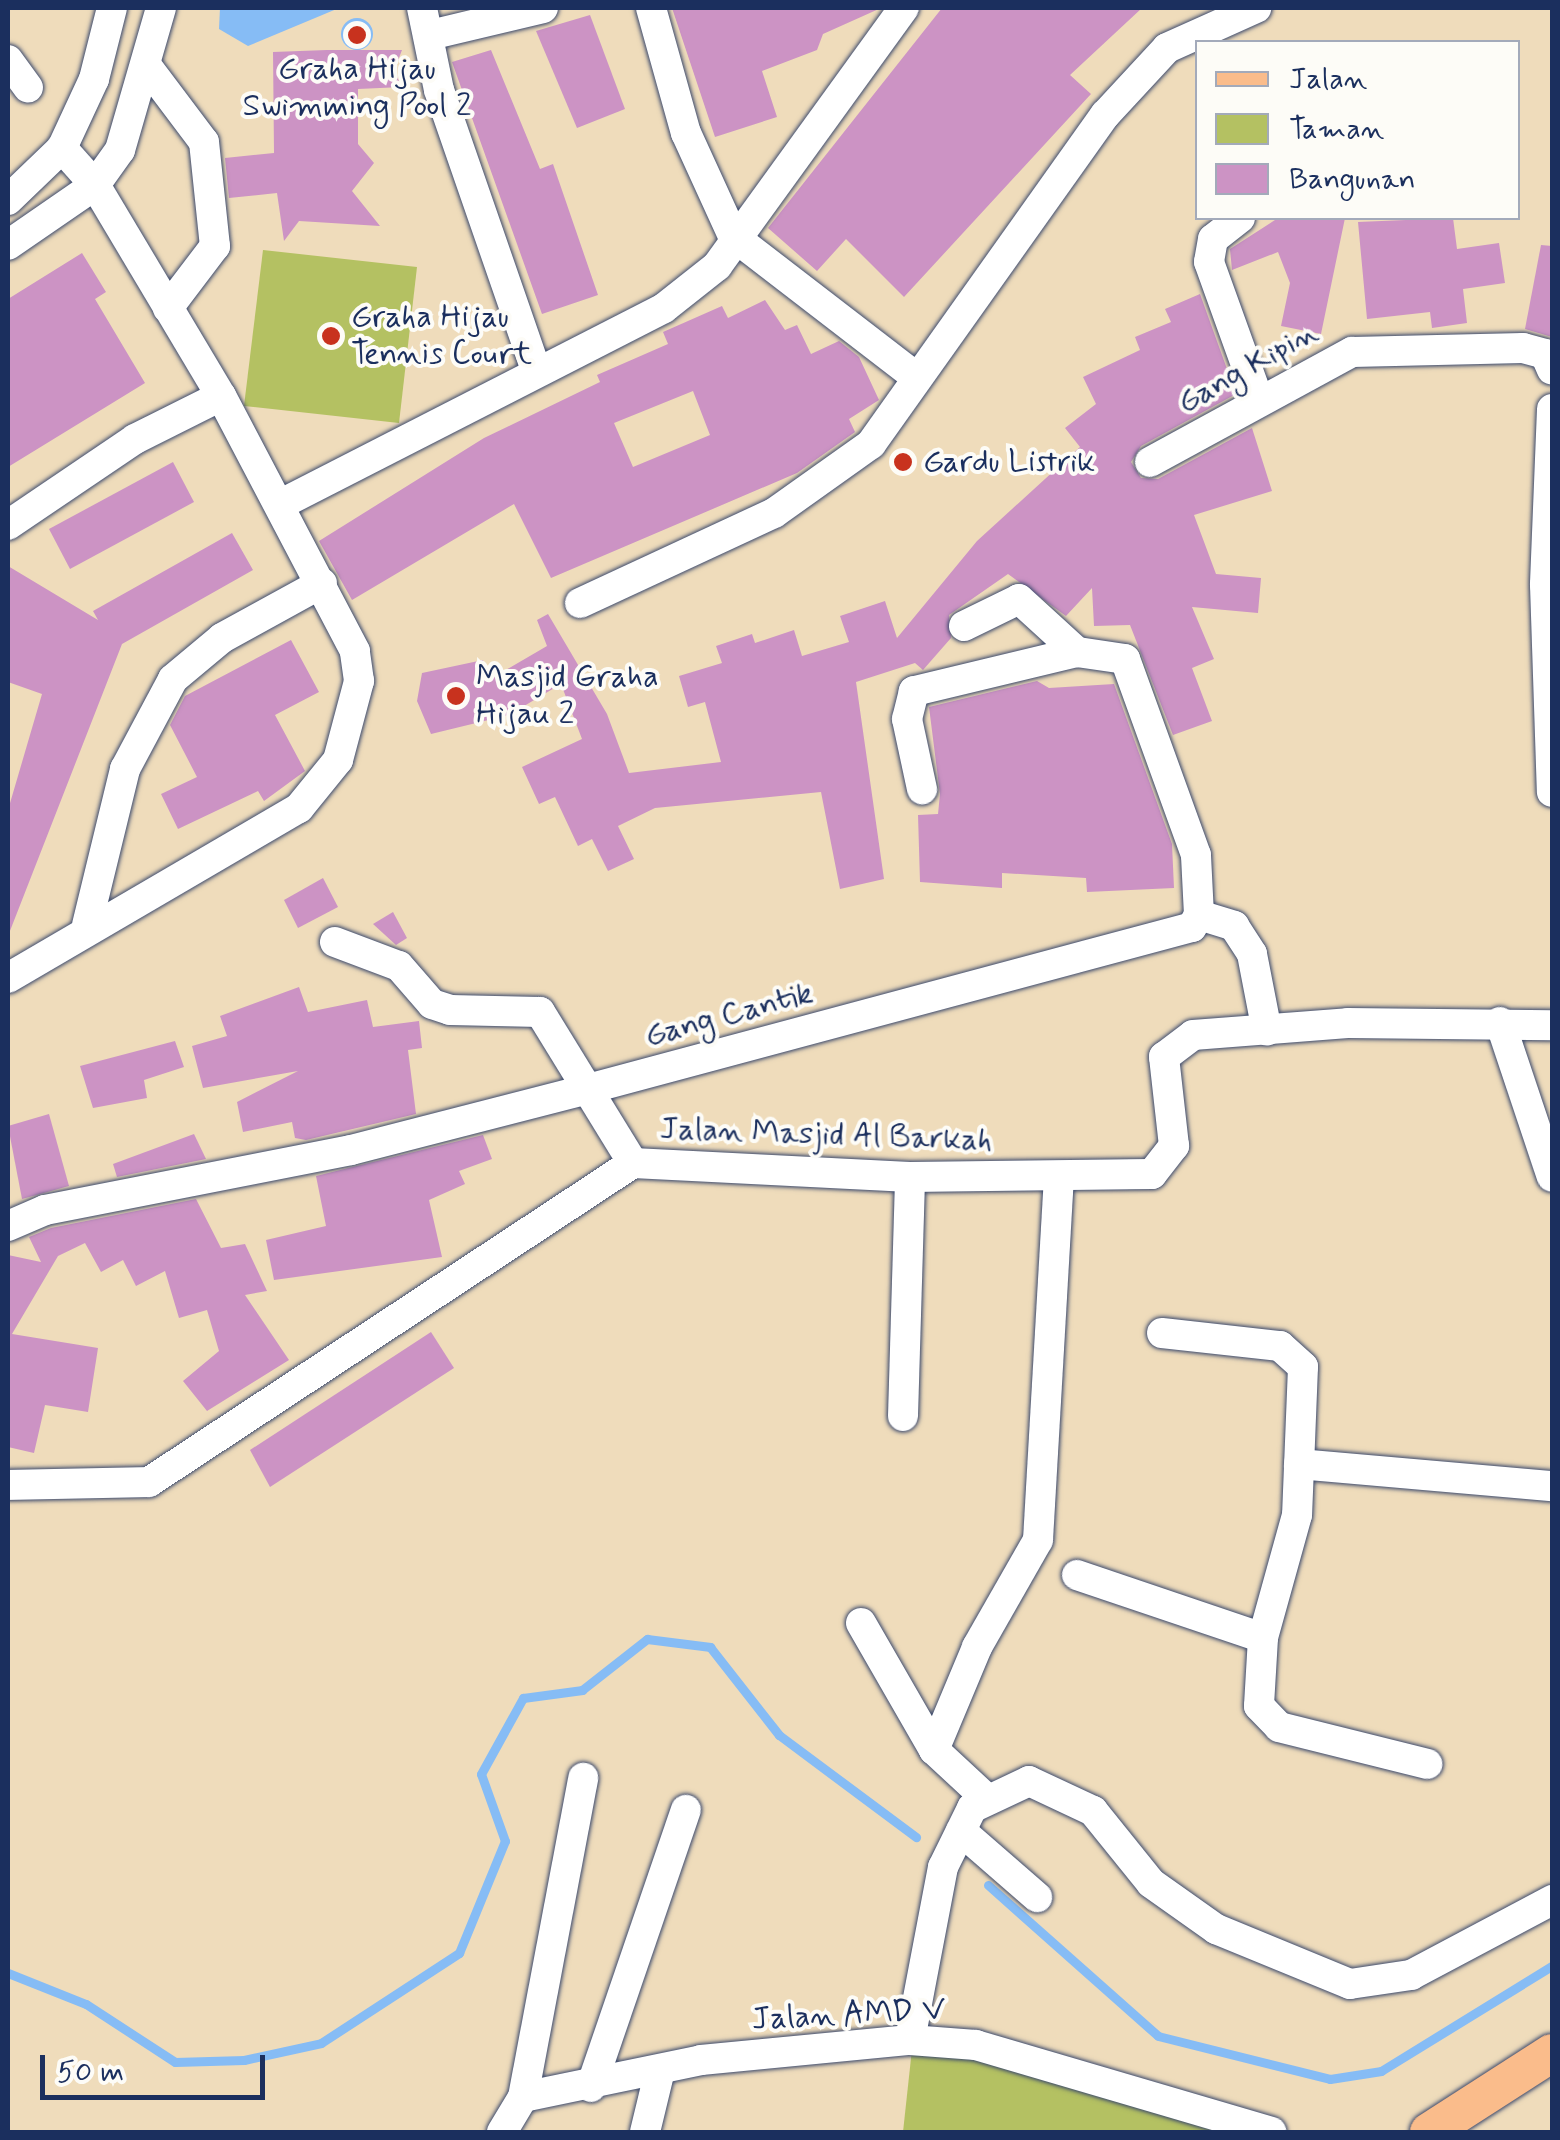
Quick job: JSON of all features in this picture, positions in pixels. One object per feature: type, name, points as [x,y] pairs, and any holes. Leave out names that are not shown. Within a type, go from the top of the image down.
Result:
[{"type":"main road","points":[[1430,2132],[1552,2054]]},
{"type":"street","points":[[8,200],[62,148],[94,80],[112,8]]},
{"type":"street","points":[[8,245],[95,185],[120,150],[148,69],[161,8]]},
{"type":"street","points":[[535,367],[439,90],[426,21],[544,8]]},
{"type":"street","points":[[651,8],[686,133],[734,236],[916,377]]},
{"type":"street","points":[[281,504],[535,367],[664,308],[717,266],[734,236],[904,8]]},
{"type":"street","points":[[580,603],[825,484],[871,444],[1118,101],[1167,48],[1256,8]]},
{"type":"street","points":[[8,60],[28,88]]},
{"type":"street","points":[[148,69],[204,142],[214,246],[168,308]]},
{"type":"street","points":[[8,978],[87,925],[299,808],[324,784],[349,734],[359,681],[356,651],[221,396],[95,185],[62,148]]},
{"type":"street","points":[[1237,220],[1213,239],[1209,262],[1259,401]]},
{"type":"street","name":"Gang Kipin","points":[[1150,462],[1336,358],[1395,345],[1538,350],[1552,370]]},
{"type":"street","points":[[8,526],[36,499],[221,396]]},
{"type":"street","points":[[1552,408],[1545,601],[1552,792]]},
{"type":"street","points":[[87,925],[125,769],[173,680],[222,638],[322,583]]},
{"type":"street","points":[[964,626],[1019,599],[1078,652]]},
{"type":"street","points":[[922,789],[907,718],[914,691],[1078,652],[1125,658],[1190,836],[1199,915],[1234,926],[1252,954],[1267,1031]]},
{"type":"street","name":"Gang Cantik","points":[[8,1226],[46,1210],[351,1150],[588,1089],[1192,927],[1199,915]]},
{"type":"street","points":[[335,942],[399,966],[432,1004],[450,1010],[540,1012],[633,1162]]},
{"type":"street","points":[[1500,1022],[1552,1178]]},
{"type":"street","name":"Jalan Masjid Al Barkah","points":[[8,1485],[93,1490],[149,1482],[633,1162],[910,1177],[1059,1177],[1163,1169],[1174,1146],[1161,1083],[1171,1046],[1193,1035],[1500,1022],[1552,1025]]},
{"type":"street","points":[[903,1416],[910,1177]]},
{"type":"street","points":[[934,1750],[1038,1540],[1059,1177]]},
{"type":"street","points":[[1162,1333],[1280,1346],[1300,1357],[1297,1514],[1262,1638],[1257,1693],[1273,1723],[1426,1764]]},
{"type":"street","points":[[1300,1464],[1552,1486]]},
{"type":"street","points":[[1077,1575],[1262,1638]]},
{"type":"street","points":[[861,1623],[934,1750],[988,1799]]},
{"type":"street","points":[[502,2132],[523,2097],[583,1778]]},
{"type":"street","points":[[910,2040],[932,1896],[961,1830],[988,1799],[1028,1781],[1063,1790],[1093,1811],[1151,1883],[1216,1929],[1350,1984],[1411,1974],[1552,1900]]},
{"type":"street","points":[[590,2087],[686,1810]]},
{"type":"street","points":[[961,1830],[1037,1897]]},
{"type":"street","name":"Jalan AMD V","points":[[523,2097],[590,2087],[660,2070],[910,2040],[976,2045],[1271,2132]]},
{"type":"street","points":[[645,2132],[660,2070]]},
{"type":"green space","name":"Graha Hijau Tennis Court","points":[[263,250],[417,267],[399,423],[244,406]]},
{"type":"green space","points":[[912,2049],[1036,2069],[1220,2132],[903,2132]]},
{"type":"water","points":[[220,8],[339,8],[248,46],[219,29]]},
{"type":"water","name":"Graha Hijau Swimming Pool 2","points":[[357,18],[368,23],[373,34],[368,45],[357,50],[346,45],[341,34],[346,23]]},
{"type":"building","points":[[672,8],[881,8],[823,34],[817,50],[762,71],[777,117],[715,137]]},
{"type":"building","points":[[942,8],[1142,8],[1070,75],[1091,94],[904,297],[846,239],[817,271],[768,228]]},
{"type":"building","points":[[590,15],[625,109],[577,128],[536,31]]},
{"type":"building","points":[[402,50],[394,71],[402,87],[358,89],[358,144],[374,163],[352,191],[380,226],[299,221],[284,241],[277,193],[229,198],[225,158],[274,153],[273,52]]},
{"type":"building","points":[[491,50],[540,169],[553,164],[598,295],[542,314],[452,62]]},
{"type":"building","points":[[1275,220],[1345,220],[1321,334],[1281,326],[1290,283],[1278,252],[1232,270],[1230,249]]},
{"type":"building","points":[[1453,220],[1457,249],[1499,243],[1505,283],[1463,289],[1467,323],[1432,328],[1430,312],[1367,319],[1358,222]]},
{"type":"building","points":[[1541,245],[1552,246],[1552,337],[1525,329]]},
{"type":"building","points":[[82,253],[106,292],[95,299],[145,383],[8,467],[8,299]]},
{"type":"building","points":[[1200,294],[1236,394],[1141,446],[1131,462],[1141,478],[1158,479],[1252,428],[1272,491],[1194,515],[1216,574],[1261,578],[1258,613],[1192,607],[1214,659],[1192,668],[1212,721],[1173,735],[1130,625],[1094,626],[1092,588],[1066,616],[1008,574],[949,615],[951,638],[923,670],[915,663],[856,682],[884,879],[840,889],[821,792],[655,808],[618,826],[634,859],[608,871],[592,839],[578,846],[555,797],[539,804],[522,767],[582,739],[561,684],[509,715],[431,734],[417,701],[422,673],[483,660],[487,681],[547,646],[537,620],[548,614],[607,714],[629,773],[721,762],[705,702],[688,707],[679,676],[722,663],[716,646],[752,634],[755,643],[794,630],[802,656],[849,642],[840,616],[885,601],[897,638],[977,541],[1080,447],[1065,428],[1096,404],[1083,377],[1140,350],[1135,337],[1171,322],[1165,309]]},
{"type":"building","points":[[765,300],[785,330],[797,325],[811,354],[839,341],[859,357],[879,400],[849,419],[855,432],[797,473],[551,578],[514,504],[352,600],[319,541],[484,438],[600,382],[597,375],[668,344],[663,332],[722,306],[728,318]],"holes":[[[693,391],[710,435],[633,467],[614,423]]]},
{"type":"building","points":[[173,462],[194,502],[70,569],[49,529]]},
{"type":"building","points":[[232,533],[253,570],[122,644],[8,936],[8,810],[42,694],[8,682],[8,566],[98,620],[93,611]]},
{"type":"building","points":[[291,640],[319,692],[275,715],[305,771],[264,801],[258,791],[178,829],[161,794],[197,777],[170,725],[185,696]]},
{"type":"building","points":[[1037,681],[1049,688],[1114,684],[1172,844],[1174,888],[1087,892],[1086,878],[1002,873],[1002,888],[920,882],[918,815],[938,814],[940,794],[929,707]]},
{"type":"building","points":[[323,878],[338,907],[298,928],[284,900]]},
{"type":"building","points":[[393,912],[407,938],[396,945],[373,924]]},
{"type":"building","points":[[299,987],[308,1012],[367,1000],[373,1027],[419,1021],[422,1048],[408,1050],[416,1114],[306,1140],[295,1138],[292,1122],[243,1132],[237,1102],[298,1071],[203,1088],[192,1046],[227,1036],[220,1016]]},
{"type":"building","points":[[175,1041],[184,1067],[144,1080],[147,1098],[93,1108],[80,1066]]},
{"type":"building","points":[[49,1114],[69,1186],[22,1199],[8,1126]]},
{"type":"building","points":[[194,1134],[206,1159],[117,1177],[113,1164]]},
{"type":"building","points":[[483,1135],[492,1159],[459,1171],[465,1184],[429,1200],[442,1257],[274,1280],[266,1240],[326,1226],[316,1176]]},
{"type":"building","points":[[196,1199],[221,1248],[245,1244],[267,1291],[245,1295],[289,1360],[207,1411],[183,1381],[219,1351],[207,1310],[179,1318],[165,1271],[136,1286],[123,1260],[101,1272],[85,1243],[58,1256],[12,1334],[98,1348],[88,1412],[45,1405],[34,1453],[8,1447],[8,1255],[41,1262],[29,1237],[51,1228]]},
{"type":"building","points":[[431,1332],[454,1368],[270,1487],[250,1450]]},
{"type":"waterway","points":[[8,1973],[86,2004],[175,2062],[244,2060],[321,2043],[459,1953],[505,1841],[481,1774],[523,1698],[582,1690],[647,1639],[710,1647],[779,1735],[916,1837]]},
{"type":"waterway","points":[[988,1885],[1158,2036],[1330,2079],[1381,2071],[1552,1966]]},
{"type":"place","name":"Graha Hijau Swimming Pool 2","points":[[357,35]]},
{"type":"place","name":"Graha Hijau Tennis Court","points":[[331,336]]},
{"type":"place","name":"Gardu Listrik","points":[[903,462]]},
{"type":"place","name":"Masjid Graha Hijau 2","points":[[456,696]]}]
